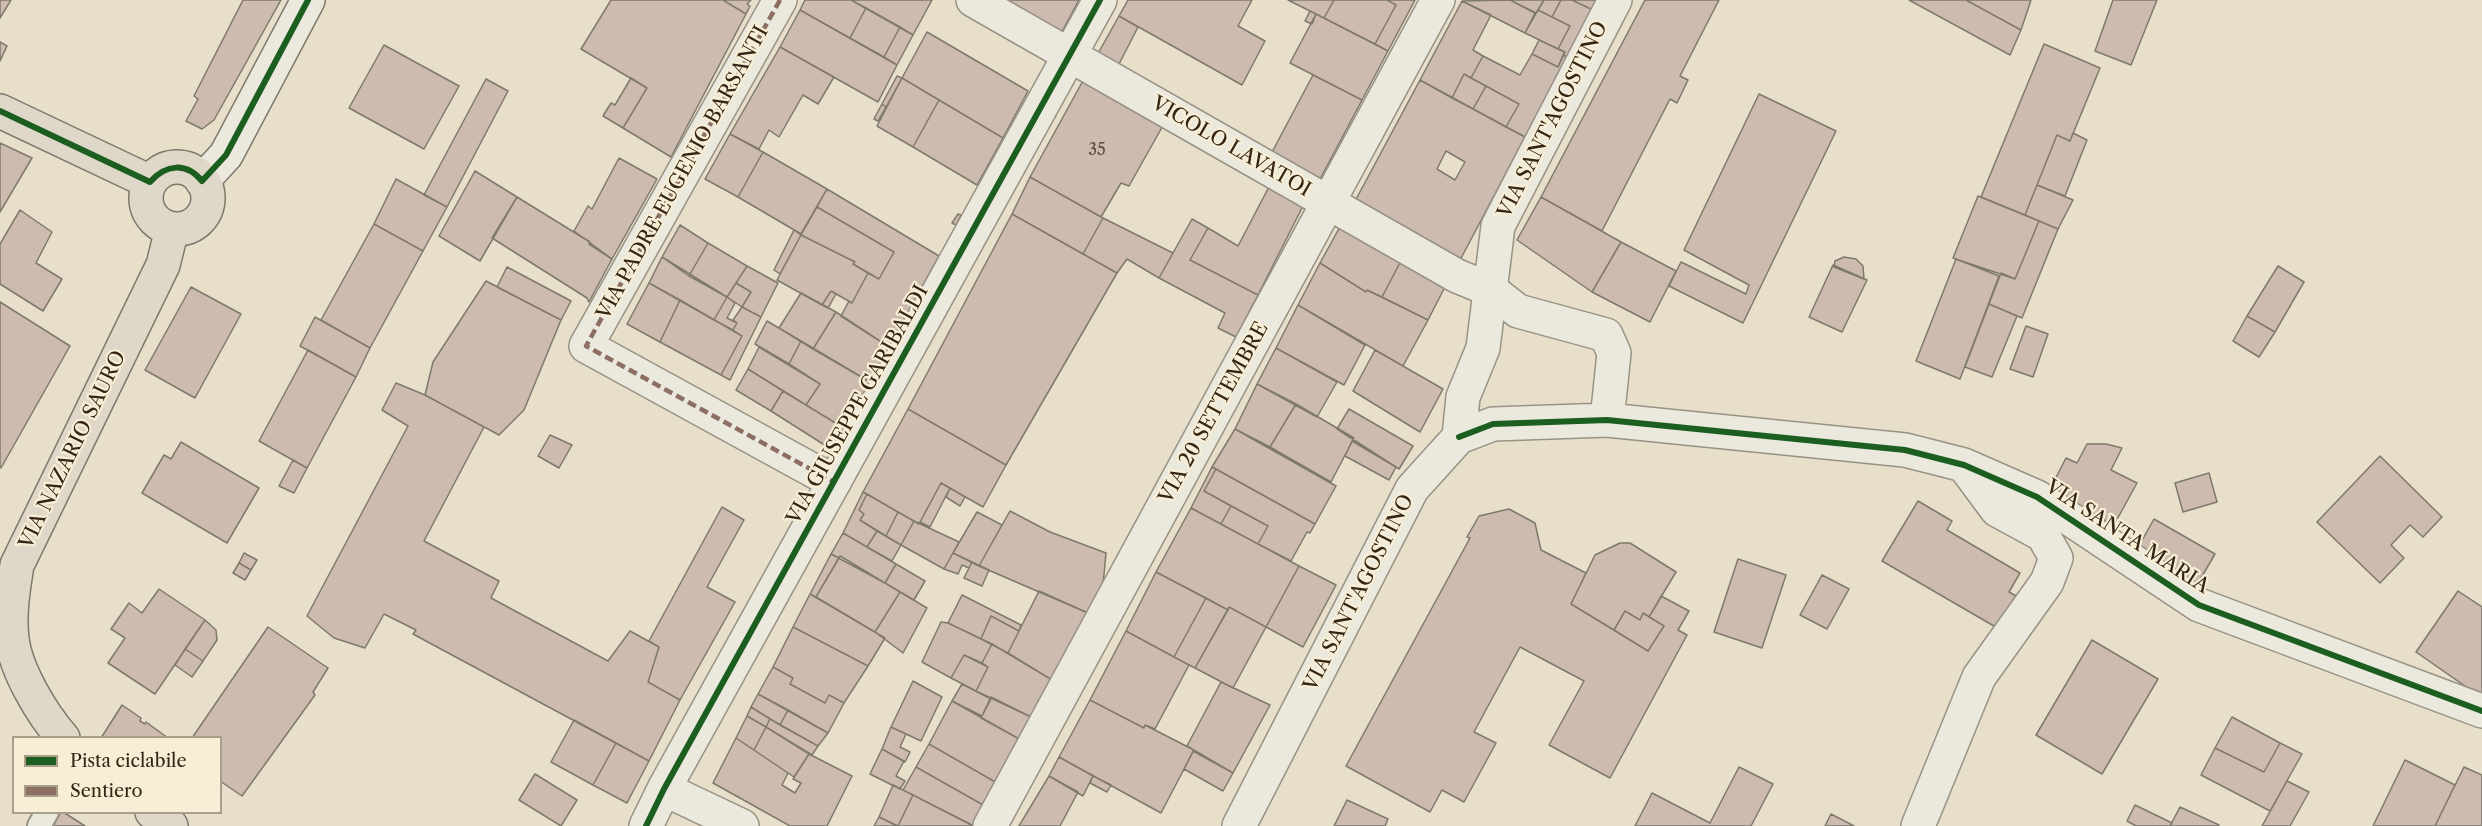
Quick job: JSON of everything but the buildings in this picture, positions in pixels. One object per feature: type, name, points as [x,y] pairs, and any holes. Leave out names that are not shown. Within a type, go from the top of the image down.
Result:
[{"type":"main road","points":[[0,111],[150,182]]},
{"type":"main road","points":[[176,167],[195,173],[202,181],[208,200],[200,219],[183,229],[172,229],[154,220],[148,211],[146,191],[157,174],[176,167]]},
{"type":"main road","name":"VIA NAZARIO SAURO","points":[[62,736],[36,700],[6,640],[17,565],[163,265],[172,229]]},
{"type":"main road","points":[[153,814],[171,826]]},
{"type":"street","points":[[202,181],[226,155],[308,0]]},
{"type":"street","name":"VIA PADRE EUGENIO BARSANTI","points":[[780,0],[586,345],[834,482]]},
{"type":"street","name":"VICOLO LAVATOI","points":[[974,0],[1457,276],[1491,290],[1518,311],[1606,335],[1614,353],[1607,420]]},
{"type":"street","name":"VIA GIUSEPPE GARIBALDI","points":[[646,826],[664,789],[1100,0]]},
{"type":"street","name":"VIA 20 SETTEMBRE","points":[[990,826],[1437,0]]},
{"type":"street","name":"VIA SANT'AGOSTINO","points":[[1239,826],[1412,489],[1459,437],[1463,397],[1483,348],[1498,226],[1615,0]]},
{"type":"street","name":"VIA SANTA MARIA","points":[[1459,437],[1493,424],[1607,420],[1905,450],[1964,465],[2037,497],[2199,605],[2482,711]]},
{"type":"street","points":[[1918,826],[1979,677],[2047,582],[2056,558],[2043,535],[1997,510],[1964,465]]},
{"type":"street","points":[[664,789],[742,826]]},
{"type":"marked path","points":[[780,0],[586,346],[834,482]]},
{"type":"cycle path","points":[[0,111],[150,182],[163,172],[176,168],[183,168],[202,181],[226,155],[308,0]]},
{"type":"cycle path","points":[[646,826],[664,789],[1100,0]]},
{"type":"cycle path","points":[[1459,437],[1493,424],[1607,420],[1905,450],[1964,465],[2037,497],[2199,605],[2482,711]]}]
